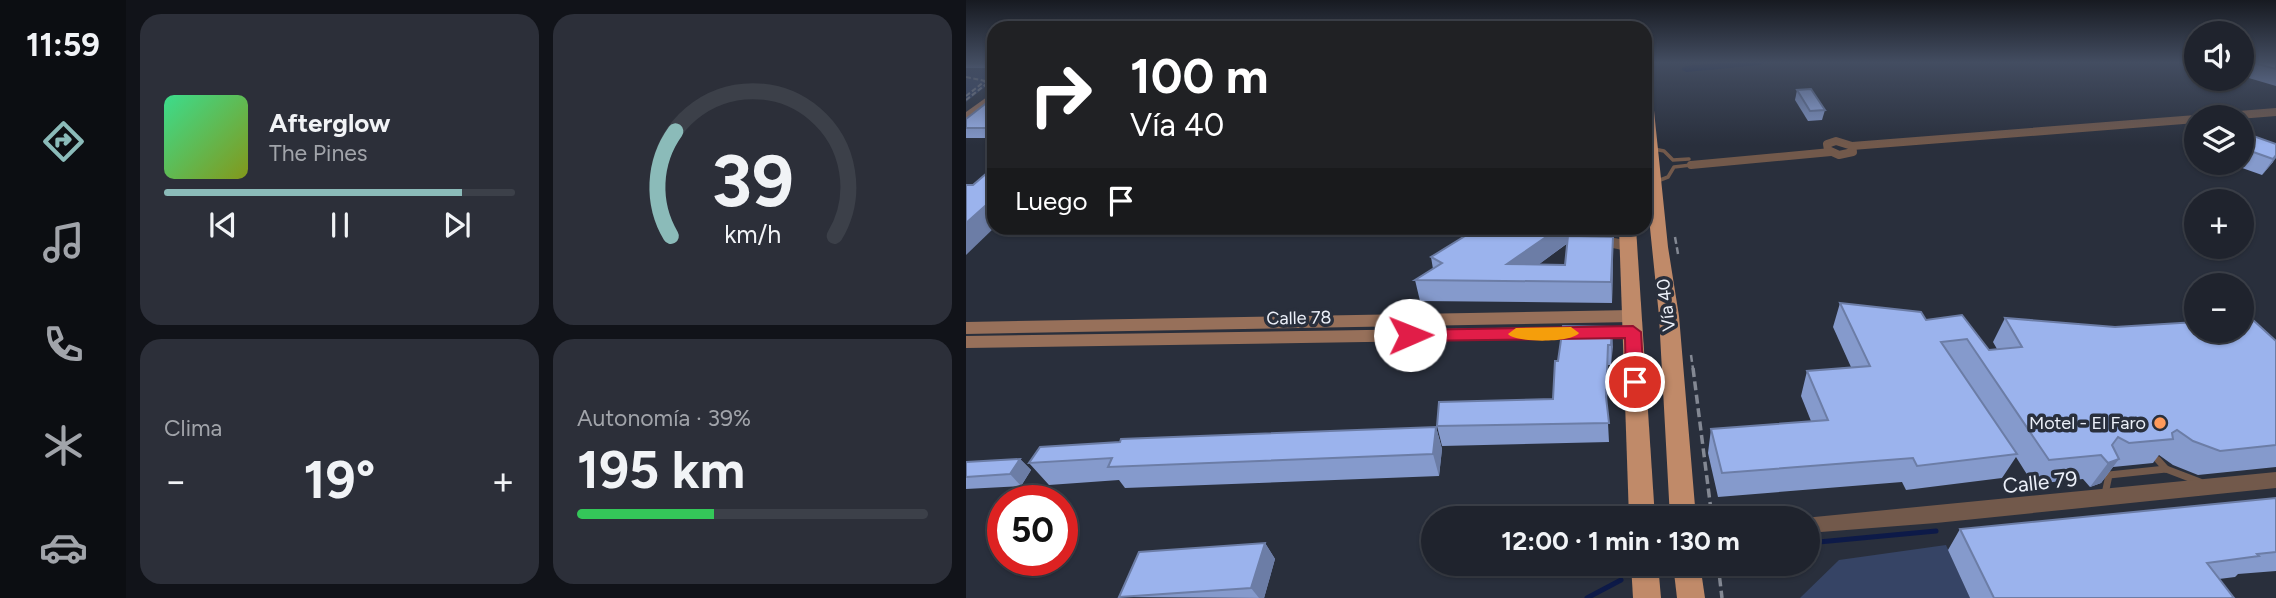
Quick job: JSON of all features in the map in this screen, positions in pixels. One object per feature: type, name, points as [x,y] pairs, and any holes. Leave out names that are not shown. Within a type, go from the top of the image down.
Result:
[{"type":"highway","name":"Vía 40","points":[[1652,184],[1669,316],[1682,506]]},
{"type":"highway","name":"Vía 40","points":[[1623,239],[1632,324],[1641,506]]},
{"type":"highway","points":[[1623,239],[1659,247]]},
{"type":"highway","points":[[1646,576],[1647,598]]},
{"type":"highway","points":[[1688,576],[1691,598]]},
{"type":"main road","points":[[966,110],[984,90]]},
{"type":"main road","points":[[966,118],[987,101]]},
{"type":"main road","name":"Calle 78","points":[[966,328],[1632,324]]},
{"type":"main road","name":"Calle 78","points":[[966,342],[1632,324]]},
{"type":"street","points":[[2254,114],[2276,112]]},
{"type":"street","points":[[1828,149],[1836,141],[1852,146],[2184,120]]},
{"type":"street","points":[[1690,162],[1828,149],[1850,154],[1854,150],[1852,146]]},
{"type":"street","points":[[1580,236],[1623,239]]},
{"type":"street","name":"Calle 79","points":[[1820,524],[1936,515],[2276,480]]},
{"type":"lane","points":[[1652,148],[1664,151],[1673,160],[1674,167],[1668,177],[1652,184]]},
{"type":"lane","points":[[1673,160],[1690,162]]},
{"type":"lane","points":[[1674,167],[1690,162]]},
{"type":"lane","points":[[2158,460],[2166,469]]},
{"type":"lane","points":[[2103,468],[2109,475]]},
{"type":"lane","points":[[2109,475],[2166,469],[2213,486]]},
{"type":"lane","points":[[2105,498],[2109,475]]},
{"type":"path","points":[[1719,576],[1722,598]]},
{"type":"shaded area","points":[[966,90],[981,90],[966,102]]},
{"type":"shaded area","points":[[1946,545],[1970,598],[1800,598],[1839,560]]},
{"type":"building","points":[[1797,90],[1812,90],[1825,110],[1810,111]]},
{"type":"building","points":[[987,102],[987,128],[966,128],[966,119]]},
{"type":"building","points":[[2254,136],[2276,144],[2276,155],[2273,159],[2254,152]]},
{"type":"building","points":[[987,173],[987,204],[966,223],[966,185],[973,185]]},
{"type":"building","points":[[1467,235],[1549,235],[1507,264],[1565,265],[1568,236],[1613,237],[1611,282],[1415,280],[1442,263],[1431,257]]},
{"type":"building","points":[[1840,303],[1921,312],[1926,320],[1962,315],[1989,350],[2022,347],[2005,318],[2115,327],[2184,323],[2184,343],[2254,343],[2254,321],[2276,341],[2276,445],[2220,451],[2193,441],[2177,430],[2172,433],[2173,439],[2129,443],[2118,437],[2112,445],[2119,459],[2108,463],[2101,455],[2049,460],[1967,339],[1941,342],[2017,454],[1917,466],[1913,458],[1722,473],[1711,429],[1828,420],[1807,371],[1870,366]]},
{"type":"building","points":[[1563,326],[1612,327],[1611,345],[1608,345],[1606,397],[1609,423],[1437,426],[1439,402],[1553,399],[1555,361],[1558,361]]},
{"type":"building","points":[[1436,427],[1433,454],[1108,467],[1112,458],[1029,463],[1040,447],[1120,442],[1121,439]]},
{"type":"building","points":[[1020,459],[1010,474],[966,477],[966,462]]},
{"type":"building","points":[[2276,498],[2276,552],[2207,563],[2234,598],[1994,598],[1960,529]]},
{"type":"building","points":[[1265,543],[1251,588],[1119,597],[1139,552]]},
{"type":"waterway","points":[[1820,542],[1936,531]]},
{"type":"waterway","points":[[1587,598],[1621,580]]},
{"type":"slow traffic","points":[[1516,334],[1571,333]]},
{"type":"place","name":"Motel - El Faro","points":[[2160,423]]},
{"type":"route","points":[[1410,335],[1633,332],[1635,382]]}]
